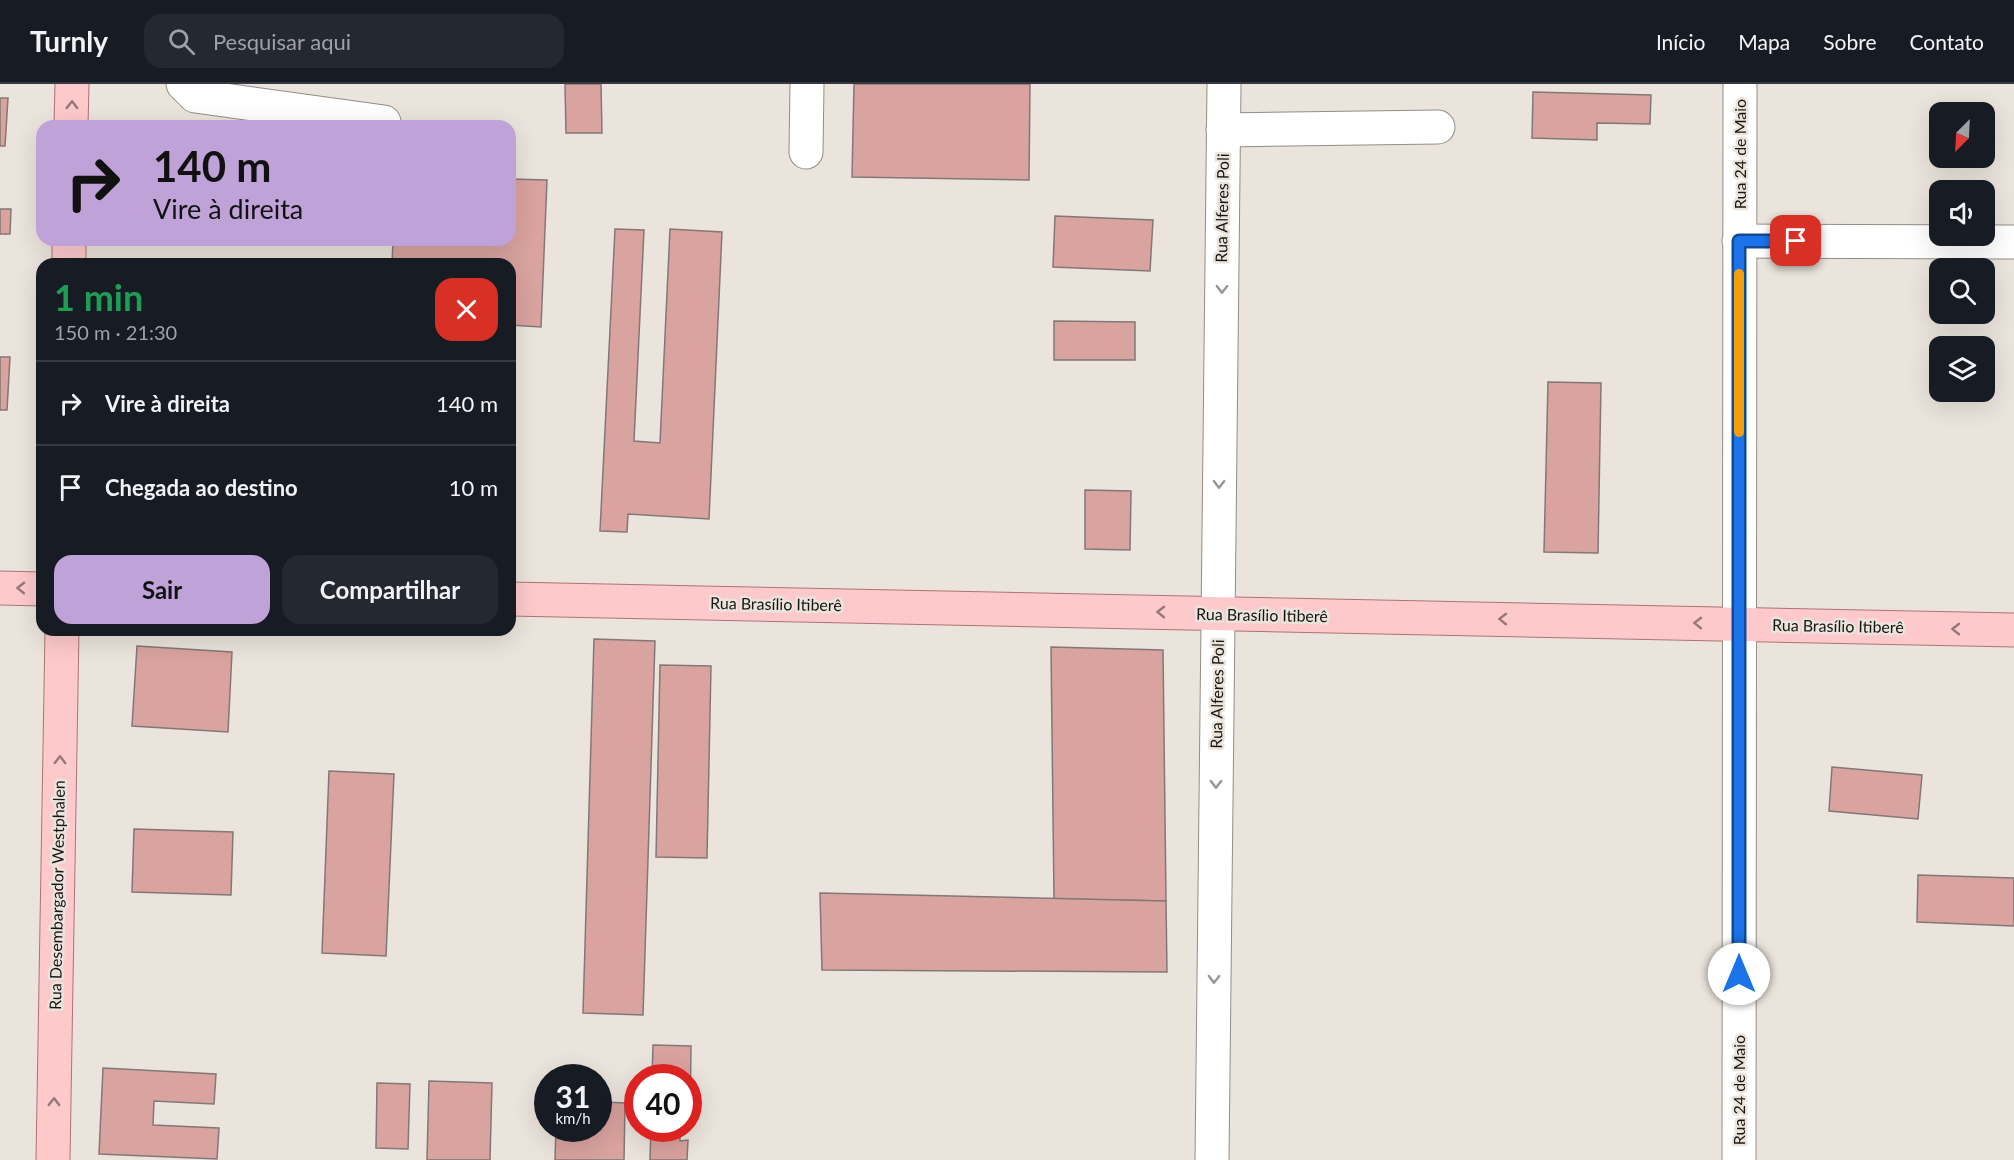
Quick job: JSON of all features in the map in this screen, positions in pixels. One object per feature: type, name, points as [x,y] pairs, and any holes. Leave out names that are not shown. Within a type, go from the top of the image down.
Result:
[{"type":"main road","points":[[71,120],[72,84]]},
{"type":"main road","points":[[0,588],[36,589]]},
{"type":"main road","name":"Rua Brasílio Itiberê","points":[[516,598],[2014,630]]},
{"type":"main road","name":"Rua Desembargador Westphalen","points":[[52,1160],[62,636]]},
{"type":"street","points":[[183,84],[195,96],[369,120]]},
{"type":"street","points":[[806,152],[807,84]]},
{"type":"street","name":"Rua Alferes Poli","points":[[1212,1160],[1224,84]]},
{"type":"street","name":"Rua 24 de Maio","points":[[1739,1160],[1740,84]]},
{"type":"street","points":[[1223,130],[1438,127]]},
{"type":"street","points":[[1739,241],[2014,242]]},
{"type":"building","points":[[565,84],[601,84],[602,133],[566,133]]},
{"type":"building","points":[[854,84],[1030,84],[1029,180],[852,177]]},
{"type":"building","points":[[1533,92],[1651,95],[1650,124],[1597,123],[1597,140],[1532,138]]},
{"type":"building","points":[[0,98],[8,98],[5,146],[0,146]]},
{"type":"building","points":[[516,179],[547,180],[541,327],[516,325],[516,258],[392,258],[393,246],[516,246]]},
{"type":"building","points":[[0,209],[11,209],[10,234],[0,234]]},
{"type":"building","points":[[1055,216],[1153,220],[1150,271],[1053,267]]},
{"type":"building","points":[[615,229],[644,230],[634,441],[660,443],[670,229],[722,232],[709,519],[628,514],[627,532],[600,531]]},
{"type":"building","points":[[1054,321],[1135,322],[1135,360],[1054,360]]},
{"type":"building","points":[[0,357],[10,357],[7,410],[0,410]]},
{"type":"building","points":[[1548,382],[1601,383],[1598,553],[1544,552]]},
{"type":"building","points":[[1085,490],[1131,491],[1130,550],[1085,549]]},
{"type":"building","points":[[594,639],[655,641],[643,1015],[583,1013]]},
{"type":"building","points":[[137,646],[232,652],[228,732],[132,726]]},
{"type":"building","points":[[1051,647],[1163,650],[1166,901],[1054,899]]},
{"type":"building","points":[[660,665],[711,666],[707,858],[656,857]]},
{"type":"building","points":[[1832,767],[1922,775],[1918,819],[1829,811]]},
{"type":"building","points":[[329,771],[394,774],[386,956],[322,953]]},
{"type":"building","points":[[134,829],[233,832],[231,895],[132,892]]},
{"type":"building","points":[[1918,875],[2014,878],[2014,926],[1917,922]]},
{"type":"building","points":[[820,893],[1166,901],[1167,972],[822,970]]},
{"type":"building","points":[[653,1045],[691,1046],[691,1064],[652,1064]]},
{"type":"building","points":[[103,1068],[216,1074],[214,1104],[154,1101],[153,1125],[219,1128],[217,1159],[99,1154]]},
{"type":"building","points":[[429,1081],[492,1083],[490,1160],[427,1160]]},
{"type":"building","points":[[377,1083],[410,1084],[408,1149],[376,1148]]},
{"type":"building","points":[[612,1102],[624,1103],[624,1160],[555,1160],[556,1142],[612,1142]]},
{"type":"building","points":[[651,1142],[688,1142],[687,1160],[650,1160]]},
{"type":"slow traffic","points":[[1739,274],[1739,432]]},
{"type":"route","points":[[1739,974],[1739,241],[1796,241]]}]
